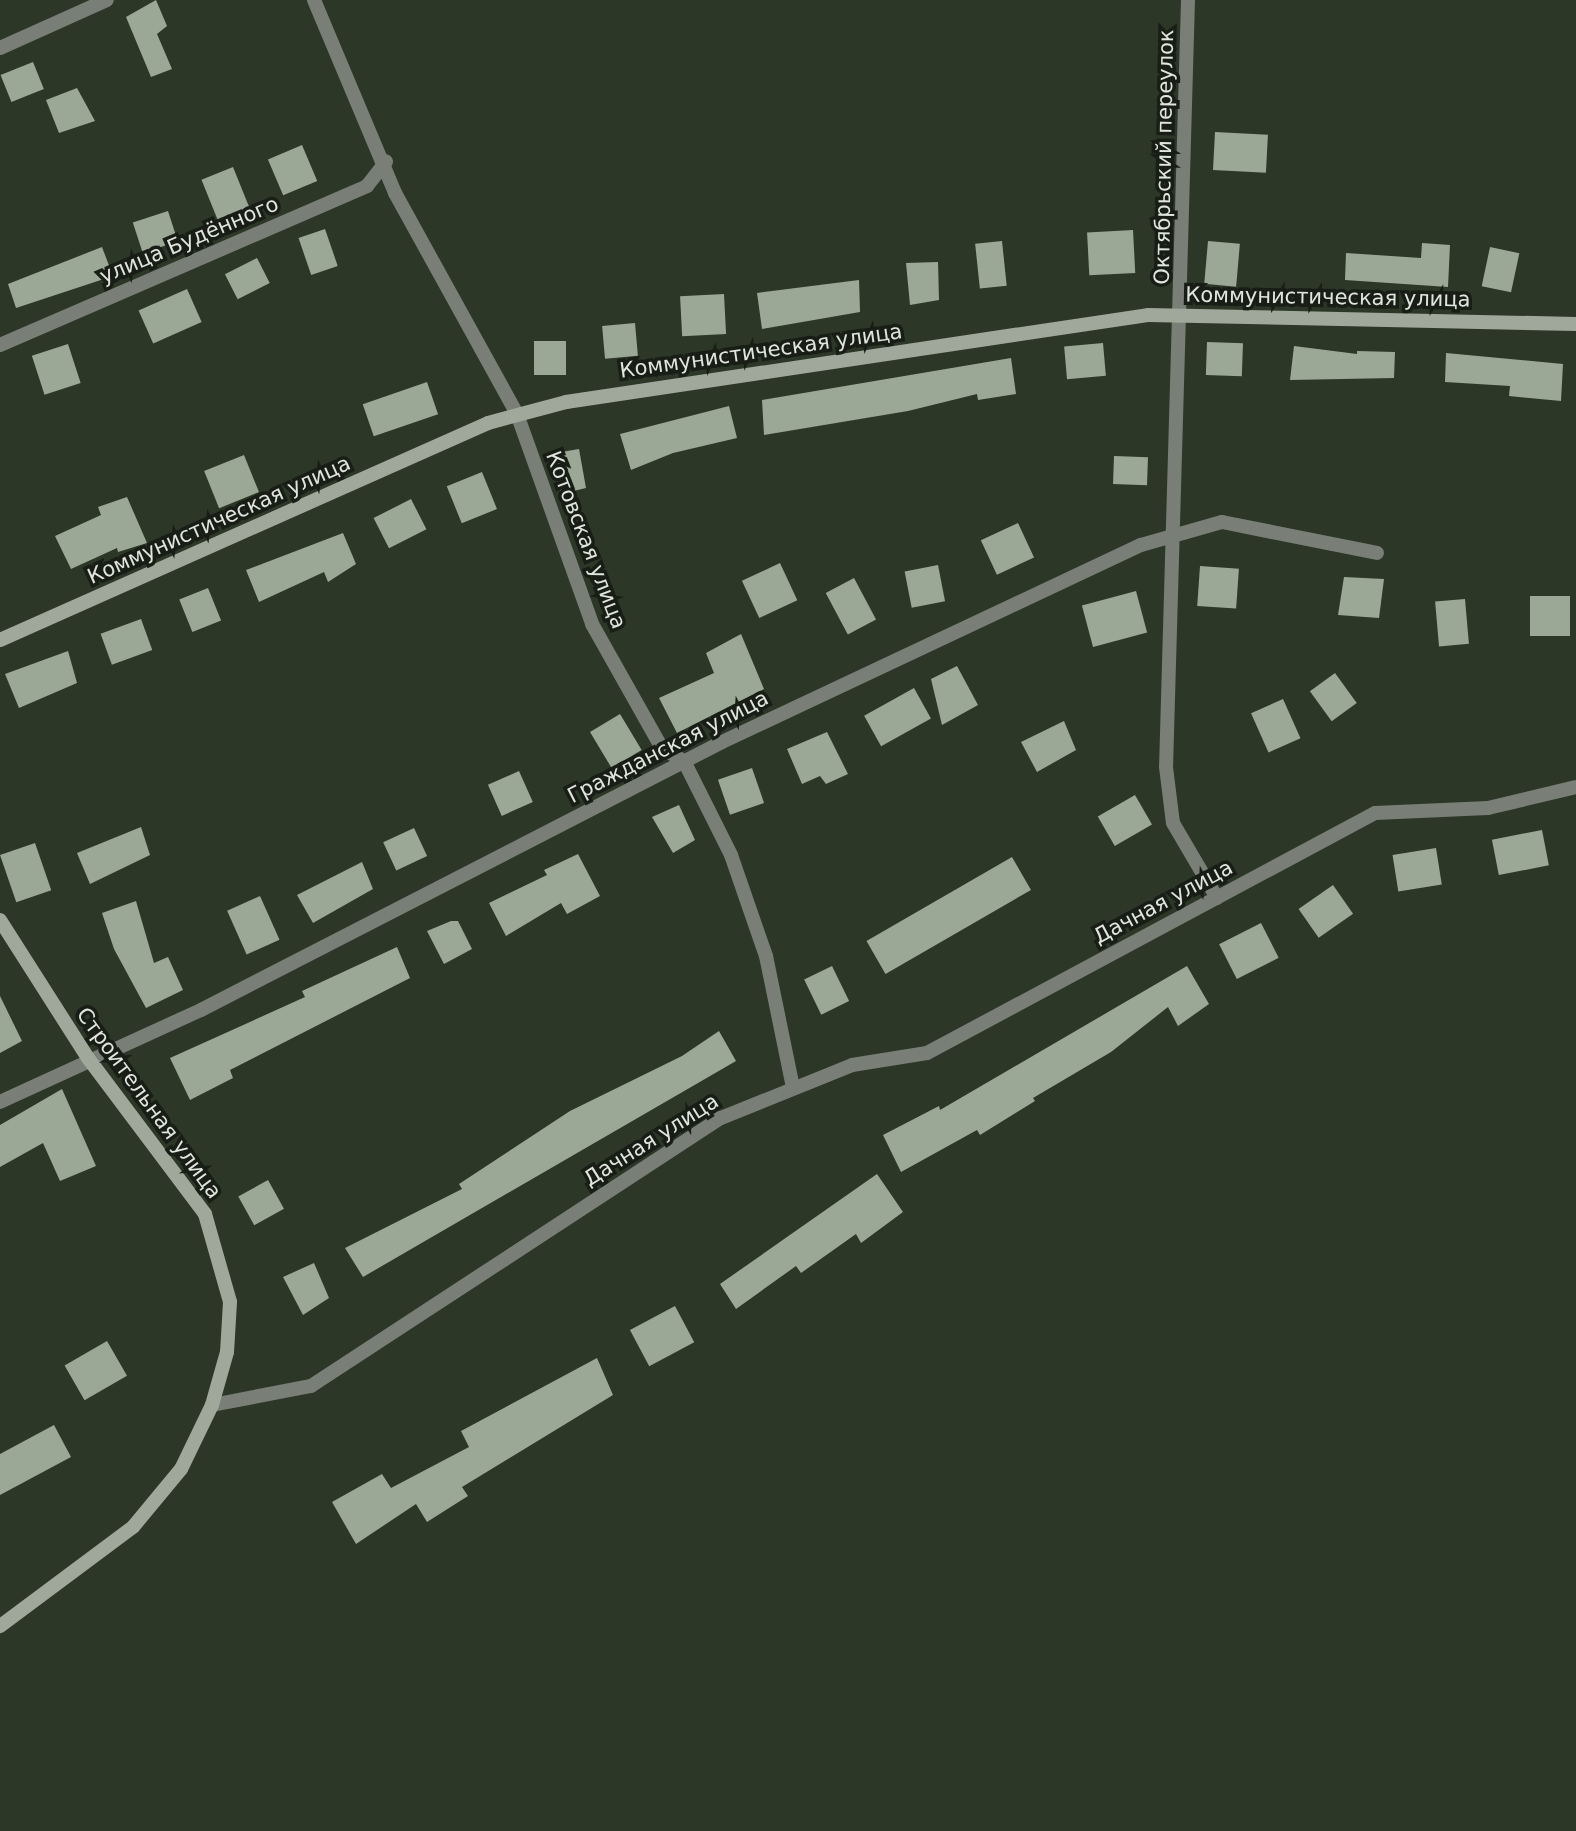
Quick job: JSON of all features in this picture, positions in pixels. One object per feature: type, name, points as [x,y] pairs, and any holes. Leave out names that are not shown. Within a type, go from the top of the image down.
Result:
[{"type":"street","points":[[0,48],[107,0]]},
{"type":"street","name":"Котовская улица","points":[[314,0],[386,162],[396,193],[517,414],[592,624],[662,748],[684,761],[731,855],[766,956],[793,1088]]},
{"type":"street","name":"Октябрьский переулок","points":[[1175,535],[1188,0]]},
{"type":"street","name":"улица Будённого","points":[[0,345],[367,186],[386,162]]},
{"type":"street","name":"Коммунистическая улица","points":[[0,640],[488,422],[566,402],[1135,317],[1182,315],[1576,324]]},
{"type":"street","name":"Гражданская улица","points":[[0,1102],[88,1058],[201,1010],[684,761],[1141,545],[1222,522],[1377,553]]},
{"type":"street","points":[[1175,535],[1167,602],[1166,767],[1173,823],[1217,898]]},
{"type":"street","name":"Дачная улица","points":[[212,1405],[311,1386],[721,1118],[852,1065],[927,1053],[1374,813],[1488,808],[1576,787]]},
{"type":"street","name":"Строительная улица","points":[[0,920],[5,943],[205,1214],[230,1302],[228,1352],[212,1405]]},
{"type":"street","points":[[0,1626],[133,1527],[181,1468],[212,1405]]},
{"type":"building","points":[[156,0],[167,26],[157,34],[172,69],[151,77],[126,17]]},
{"type":"building","points":[[33,62],[44,89],[11,102],[1,75]]},
{"type":"building","points":[[77,88],[95,121],[59,133],[46,100]]},
{"type":"building","points":[[1215,132],[1268,135],[1266,173],[1213,170]]},
{"type":"building","points":[[302,145],[317,181],[283,195],[268,159]]},
{"type":"building","points":[[233,167],[250,209],[218,221],[201,180]]},
{"type":"building","points":[[168,211],[178,241],[143,253],[133,222]]},
{"type":"building","points":[[325,229],[338,266],[311,275],[299,238]]},
{"type":"building","points":[[1133,230],[1135,273],[1089,275],[1087,232]]},
{"type":"building","points":[[1002,241],[1007,286],[980,289],[975,244]]},
{"type":"building","points":[[1208,241],[1240,244],[1236,287],[1204,284]]},
{"type":"building","points":[[1422,243],[1450,245],[1448,287],[1345,280],[1346,253],[1421,258]]},
{"type":"building","points":[[102,247],[113,276],[16,308],[8,284]]},
{"type":"building","points":[[1490,247],[1519,253],[1511,292],[1482,286]]},
{"type":"building","points":[[257,258],[270,283],[238,299],[225,274]]},
{"type":"building","points":[[938,262],[939,300],[910,305],[906,263]]},
{"type":"building","points":[[859,280],[860,312],[762,329],[757,293]]},
{"type":"building","points":[[187,289],[202,322],[153,343],[139,311]]},
{"type":"building","points":[[724,294],[726,334],[682,336],[680,296]]},
{"type":"building","points":[[635,323],[638,356],[605,359],[602,326]]},
{"type":"building","points":[[534,341],[566,341],[566,375],[534,375]]},
{"type":"building","points":[[1207,342],[1243,343],[1242,376],[1206,375]]},
{"type":"building","points":[[1103,343],[1106,376],[1067,379],[1064,346]]},
{"type":"building","points":[[68,344],[81,383],[45,395],[32,356]]},
{"type":"building","points":[[1294,346],[1357,354],[1357,351],[1395,352],[1394,378],[1290,380]]},
{"type":"building","points":[[1446,353],[1563,364],[1561,401],[1509,396],[1510,386],[1445,382]]},
{"type":"building","points":[[1011,358],[1016,394],[978,400],[977,394],[908,411],[764,435],[762,400]]},
{"type":"building","points":[[427,382],[438,414],[374,436],[363,404]]},
{"type":"building","points":[[729,406],[737,438],[673,453],[631,470],[620,434]]},
{"type":"building","points":[[579,449],[586,488],[561,494],[550,454]]},
{"type":"building","points":[[244,455],[259,492],[219,508],[204,471]]},
{"type":"building","points":[[1114,456],[1148,457],[1147,485],[1113,484]]},
{"type":"building","points":[[482,472],[497,509],[462,523],[447,486]]},
{"type":"building","points":[[127,497],[147,543],[118,552],[117,548],[71,569],[55,536],[101,515],[98,507]]},
{"type":"building","points":[[411,499],[426,529],[389,548],[374,518]]},
{"type":"building","points":[[1018,523],[1034,557],[997,575],[981,540]]},
{"type":"building","points":[[343,533],[356,564],[328,582],[324,572],[259,602],[246,570]]},
{"type":"building","points":[[780,563],[797,600],[759,618],[742,581]]},
{"type":"building","points":[[938,565],[945,601],[912,608],[905,571]]},
{"type":"building","points":[[1200,566],[1239,569],[1236,609],[1197,606]]},
{"type":"building","points":[[1344,577],[1384,579],[1379,618],[1338,615]]},
{"type":"building","points":[[854,578],[876,619],[848,635],[826,593]]},
{"type":"building","points":[[208,588],[221,620],[192,632],[179,600]]},
{"type":"building","points":[[1136,591],[1147,633],[1093,647],[1082,605]]},
{"type":"building","points":[[1530,596],[1570,596],[1570,636],[1530,636]]},
{"type":"building","points":[[1465,599],[1469,644],[1439,646],[1435,602]]},
{"type":"building","points":[[141,619],[152,650],[112,665],[101,634]]},
{"type":"building","points":[[741,634],[764,689],[677,733],[659,698],[714,673],[706,653]]},
{"type":"building","points":[[68,651],[77,683],[19,708],[5,674]]},
{"type":"building","points":[[957,666],[978,705],[942,725],[931,679]]},
{"type":"building","points":[[1335,673],[1357,703],[1332,721],[1310,691]]},
{"type":"building","points":[[914,688],[931,719],[881,746],[864,716]]},
{"type":"building","points":[[1283,699],[1300,738],[1269,753],[1251,713]]},
{"type":"building","points":[[620,714],[642,750],[612,768],[590,732]]},
{"type":"building","points":[[1064,721],[1076,750],[1037,772],[1021,742]]},
{"type":"building","points":[[827,732],[848,774],[826,784],[820,776],[802,784],[787,749]]},
{"type":"building","points":[[752,768],[764,803],[730,815],[718,780]]},
{"type":"building","points":[[519,771],[533,802],[502,816],[488,785]]},
{"type":"building","points":[[1135,795],[1152,824],[1115,846],[1098,816]]},
{"type":"building","points":[[679,805],[695,840],[673,853],[652,817]]},
{"type":"building","points":[[141,827],[150,855],[90,884],[77,853]]},
{"type":"building","points":[[414,828],[427,856],[396,870],[383,842]]},
{"type":"building","points":[[1542,830],[1549,865],[1499,875],[1492,840]]},
{"type":"building","points":[[35,843],[51,890],[16,902],[0,855]]},
{"type":"building","points":[[1436,848],[1442,885],[1398,891],[1393,855]]},
{"type":"building","points":[[578,854],[600,896],[567,914],[561,903],[506,936],[489,903],[547,875],[544,870]]},
{"type":"building","points":[[1012,857],[1031,890],[886,974],[867,941]]},
{"type":"building","points":[[362,862],[373,889],[313,923],[297,895]]},
{"type":"building","points":[[1333,885],[1353,914],[1319,938],[1299,909]]},
{"type":"building","points":[[260,896],[280,940],[247,954],[227,911]]},
{"type":"building","points":[[136,901],[154,963],[168,957],[183,990],[146,1008],[114,949],[102,913]]},
{"type":"building","points":[[451,921],[458,921],[472,949],[444,964],[427,931]]},
{"type":"building","points":[[1261,923],[1279,958],[1237,979],[1219,944]]},
{"type":"building","points":[[397,947],[410,978],[230,1070],[233,1078],[190,1100],[170,1058],[305,997],[302,991]]},
{"type":"building","points":[[832,966],[849,1001],[821,1015],[804,980]]},
{"type":"building","points":[[1187,966],[1209,1004],[1178,1026],[1168,1007],[1111,1052],[1033,1098],[1035,1101],[980,1135],[977,1130],[901,1172],[883,1135],[939,1106],[940,1110]]},
{"type":"building","points":[[0,996],[22,1041],[0,1053]]},
{"type":"building","points":[[719,1031],[736,1061],[363,1277],[345,1248],[462,1189],[459,1184],[570,1111],[682,1056]]},
{"type":"building","points":[[62,1089],[96,1166],[60,1181],[43,1143],[0,1167],[0,1125]]},
{"type":"building","points":[[877,1174],[903,1212],[861,1243],[856,1234],[801,1273],[796,1266],[736,1309],[720,1284]]},
{"type":"building","points":[[268,1180],[284,1209],[254,1225],[238,1196]]},
{"type":"building","points":[[314,1263],[329,1298],[303,1315],[283,1277]]},
{"type":"building","points":[[675,1306],[694,1342],[649,1366],[630,1330]]},
{"type":"building","points":[[107,1341],[127,1376],[85,1400],[65,1366]]},
{"type":"building","points":[[597,1358],[613,1395],[462,1487],[468,1496],[427,1522],[416,1504],[356,1544],[332,1502],[382,1474],[391,1488],[469,1447],[461,1431]]},
{"type":"building","points":[[54,1425],[71,1457],[0,1495],[0,1454]]}]
